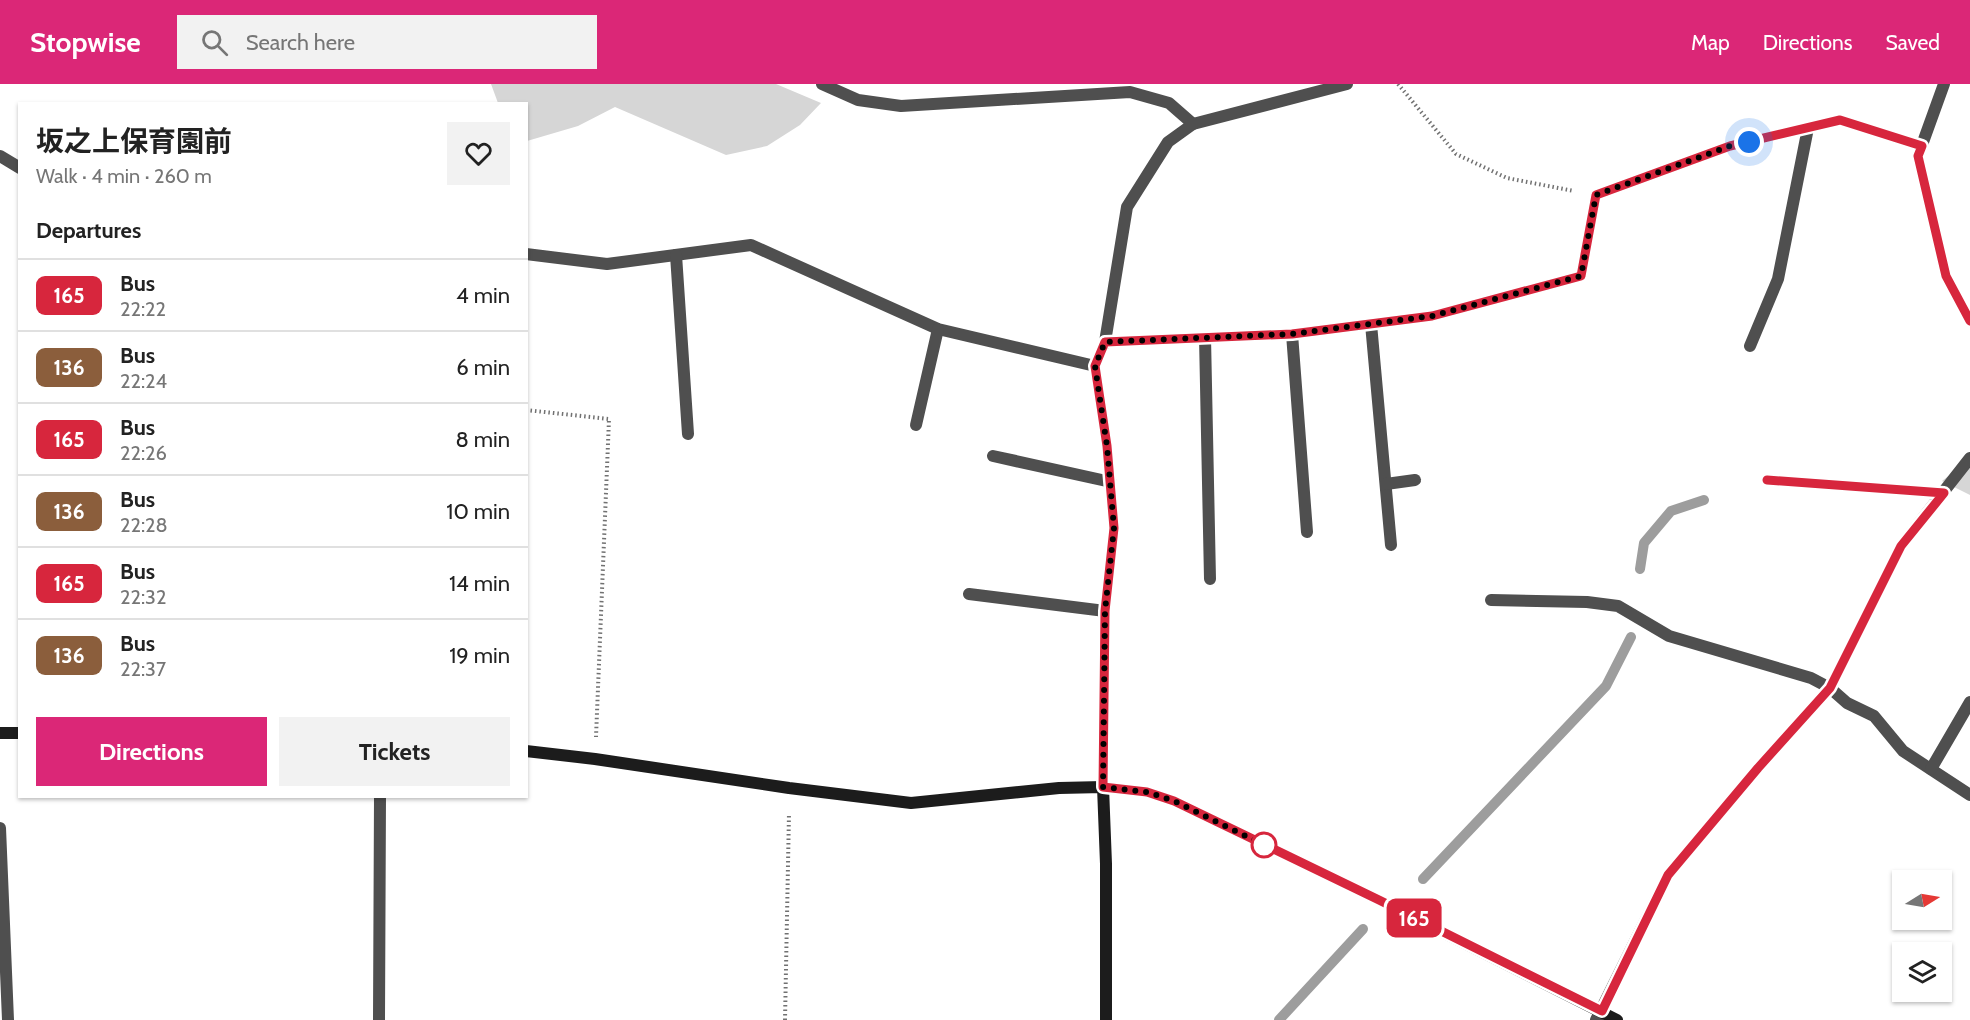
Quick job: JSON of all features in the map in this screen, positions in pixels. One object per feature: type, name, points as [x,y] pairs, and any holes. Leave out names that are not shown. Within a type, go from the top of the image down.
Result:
[{"type":"street","points":[[822,84],[858,100],[901,106],[1130,92],[1169,103],[1193,124]]},
{"type":"street","points":[[1106,1020],[1106,864],[1103,787],[1105,611],[1114,528],[1107,446],[1095,366],[1105,342],[1127,207],[1168,142],[1193,124],[1347,84]]},
{"type":"street","points":[[1944,84],[1918,156],[1946,276],[1970,321]]},
{"type":"street","points":[[1105,342],[1292,334],[1432,316],[1581,276],[1596,195],[1730,146],[1840,120],[1922,146]]},
{"type":"street","points":[[1750,346],[1778,279],[1808,128]]},
{"type":"street","points":[[0,156],[18,167]]},
{"type":"street","points":[[528,254],[607,264],[751,244],[938,329],[1095,366]]},
{"type":"street","points":[[676,255],[688,434]]},
{"type":"street","points":[[1371,324],[1391,545]]},
{"type":"street","points":[[916,425],[938,329]]},
{"type":"street","points":[[1292,334],[1307,532]]},
{"type":"street","points":[[1205,337],[1210,579]]},
{"type":"street","points":[[993,456],[1111,482]]},
{"type":"street","points":[[1599,1016],[1668,875],[1758,768],[1830,688],[1901,546],[1970,459]]},
{"type":"street","points":[[1386,484],[1415,480]]},
{"type":"street","points":[[1767,480],[1944,493]]},
{"type":"street","points":[[969,594],[1105,611]]},
{"type":"street","points":[[1491,600],[1587,602],[1618,606],[1669,636],[1811,678],[1830,688],[1847,703],[1874,716],[1904,751],[1970,795]]},
{"type":"street","points":[[1930,769],[1970,702]]},
{"type":"street","points":[[0,733],[18,733]]},
{"type":"street","points":[[528,751],[789,788],[911,802],[1059,788],[1103,787],[1147,792],[1174,801],[1379,900],[1599,1016],[1617,1020]]},
{"type":"street","points":[[379,1020],[380,798]]},
{"type":"street","points":[[0,828],[9,1020]]},
{"type":"path","points":[[1398,84],[1456,154],[1507,178],[1596,195]]},
{"type":"path","points":[[528,410],[609,419],[595,759]]},
{"type":"path","points":[[785,1020],[789,788]]},
{"type":"shaded area","points":[[491,84],[776,84],[821,103],[800,125],[767,146],[726,155],[615,107],[578,126],[528,141],[528,102],[498,102]]},
{"type":"shaded area","points":[[1970,459],[1970,495],[1942,481]]},
{"type":"waterway","points":[[1640,569],[1644,543],[1671,511],[1704,500]]},
{"type":"waterway","points":[[1423,879],[1606,686],[1631,637]]},
{"type":"waterway","points":[[1279,1020],[1363,929]]},
{"type":"bus line","name":"165","points":[[1767,480],[1944,493],[1901,546],[1830,688],[1758,768],[1668,875],[1602,1011],[1174,801],[1147,792],[1103,787],[1105,611],[1114,528],[1107,446],[1095,366],[1105,342],[1292,334],[1432,316],[1581,276],[1596,195],[1730,146],[1840,120],[1922,146],[1918,156],[1946,276],[1970,321]]},
{"type":"route","points":[[1264,845],[1174,801],[1147,792],[1103,787],[1105,611],[1114,528],[1107,446],[1095,366],[1105,342],[1292,334],[1432,316],[1581,276],[1596,195],[1730,146],[1749,142]]}]
